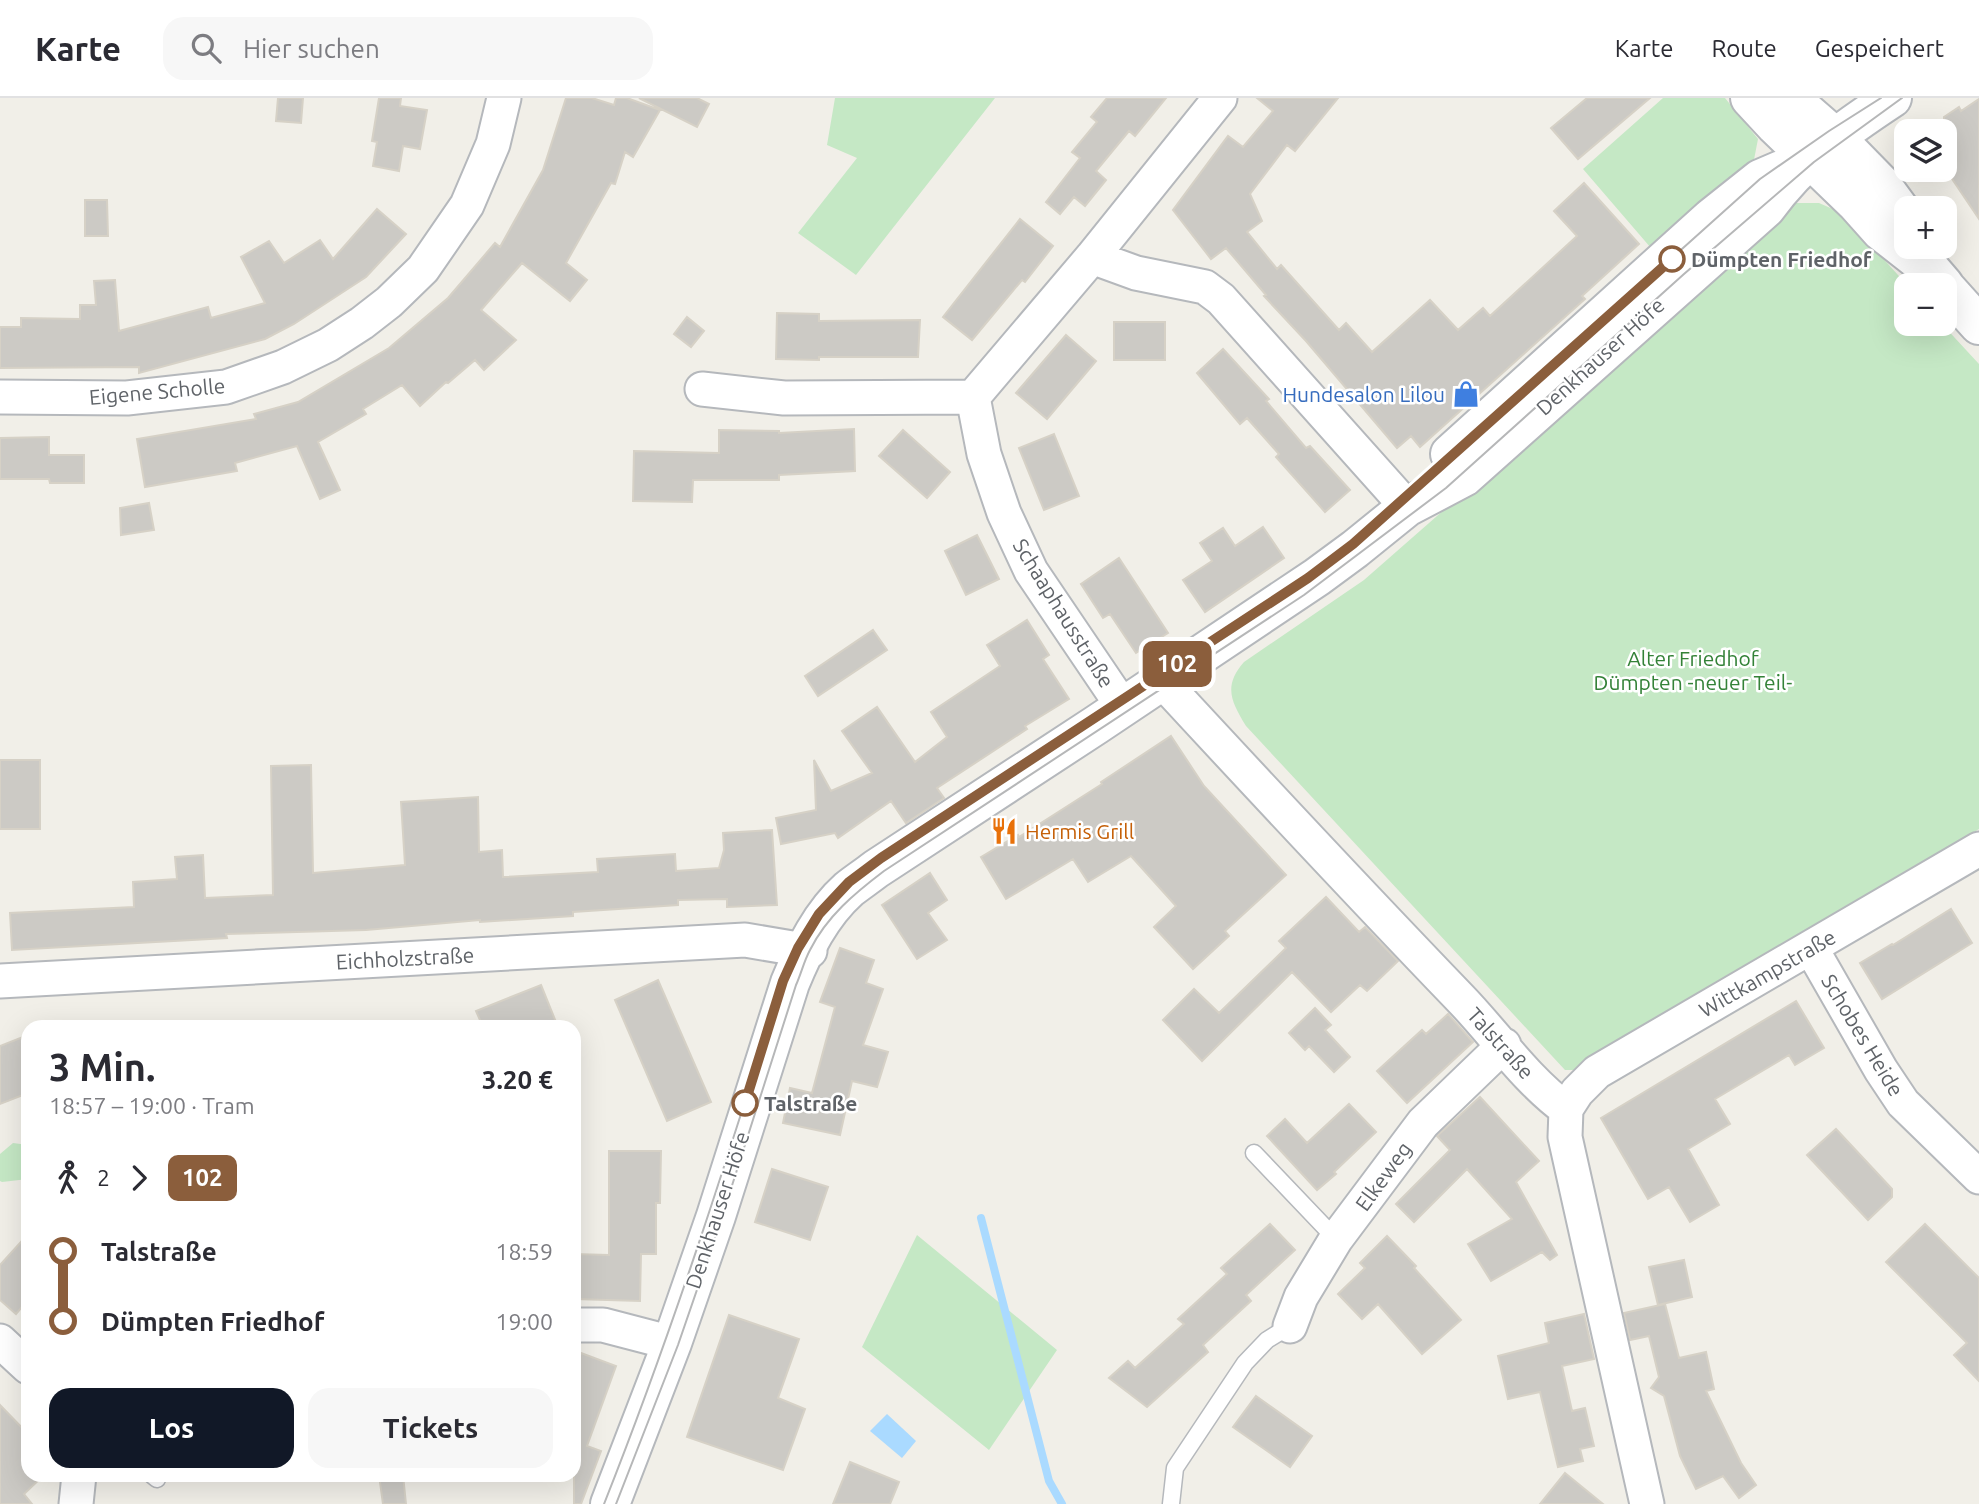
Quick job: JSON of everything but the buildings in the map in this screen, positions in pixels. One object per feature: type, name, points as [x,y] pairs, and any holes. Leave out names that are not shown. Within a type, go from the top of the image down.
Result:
[{"type":"street","name":"Eigene Scholle","points":[[0,397],[116,398],[226,387],[283,367],[328,345],[389,302],[431,258],[467,205],[494,144],[503,98]]},
{"type":"street","points":[[702,389],[784,398],[973,397],[1092,257],[1220,98]]},
{"type":"street","points":[[1750,98],[1768,118],[1822,147],[1881,184],[1894,202]]},
{"type":"street","points":[[1790,98],[1856,203],[1881,231],[1935,272],[1979,325]]},
{"type":"street","name":"Denkhauser Höfe","points":[[610,1504],[672,1343],[716,1216],[790,983],[823,919],[848,891],[876,869],[1317,577],[1408,507],[1464,477],[1766,208],[1822,147],[1892,98]]},
{"type":"street","points":[[1092,257],[1136,273],[1205,287],[1221,299],[1408,507]]},
{"type":"street","name":"Schaaphausstraße","points":[[973,397],[984,454],[1004,513],[1031,570],[1123,707]]},
{"type":"street","name":"Talstraße","points":[[1162,681],[1337,871],[1470,1008],[1545,1094],[1566,1109]]},
{"type":"street","name":"Wittkampstraße","points":[[1566,1109],[1577,1092],[1597,1072],[1979,849]]},
{"type":"street","name":"Eichholzstraße","points":[[0,981],[745,940],[807,950]]},
{"type":"street","name":"Schobes Heide","points":[[1811,948],[1903,1103],[1979,1177]]},
{"type":"street","name":"Elkeweg","points":[[1290,1326],[1301,1297],[1336,1239],[1423,1122],[1504,1045]]},
{"type":"street","points":[[1566,1109],[1565,1137],[1647,1504]]},
{"type":"street","points":[[581,1325],[603,1325],[672,1343]]},
{"type":"street","points":[[0,1342],[21,1361]]},
{"type":"street","points":[[76,1504],[78,1482]]},
{"type":"lane","points":[[1254,1153],[1336,1239]]},
{"type":"lane","points":[[1171,1504],[1175,1468],[1245,1363],[1267,1340],[1290,1326]]},
{"type":"green space","points":[[835,98],[995,98],[856,275],[798,233],[857,158],[827,145]]},
{"type":"green space","points":[[1663,98],[1725,98],[1758,139],[1752,170],[1663,262],[1583,169]]},
{"type":"green space","name":"Alter Friedhof Dümpten -neuer Teil-","points":[[1794,203],[1819,203],[1842,213],[1896,273],[1894,273],[1894,336],[1953,336],[1979,364],[1979,829],[1577,1070],[1565,1070],[1246,726],[1236,709],[1231,686],[1244,662],[1364,580]]},
{"type":"green space","points":[[13,1143],[21,1144],[21,1180],[0,1181],[0,1154]]},
{"type":"green space","points":[[917,1235],[1057,1350],[989,1450],[862,1347]]},
{"type":"water","points":[[887,1414],[916,1441],[902,1458],[870,1431]]},
{"type":"waterway","points":[[981,1218],[1049,1481],[1062,1504]]},
{"type":"tram line","points":[[604,1504],[676,1310],[783,981],[811,927],[828,903],[850,881],[881,858],[1308,578],[1353,544],[1760,179],[1881,98]]},
{"type":"tram line","points":[[616,1504],[678,1345],[796,985],[810,950],[833,916],[884,871],[1304,595],[1446,488],[1684,274],[1814,162],[1902,98]]},
{"type":"tram line","name":"102","points":[[745,1103],[783,981],[798,948],[819,914],[849,882],[881,858],[1308,578],[1353,544],[1672,259]]},
{"type":"place","name":"Dümpten Friedhof","points":[[1672,259]]},
{"type":"place","name":"Hundesalon Lilou","points":[[1466,394]]},
{"type":"place","name":"Hermis Grill","points":[[1004,831]]},
{"type":"place","name":"Talstraße","points":[[745,1103]]}]
